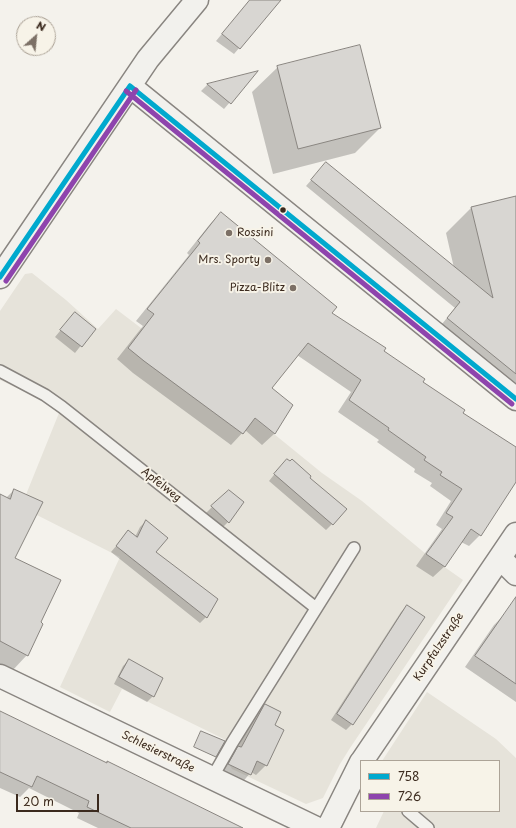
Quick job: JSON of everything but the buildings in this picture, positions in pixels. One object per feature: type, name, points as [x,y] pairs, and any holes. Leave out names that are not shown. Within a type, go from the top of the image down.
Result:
[{"type":"street","points":[[0,277],[154,52],[197,0]]},
{"type":"street","points":[[130,86],[516,399]]},
{"type":"street","name":"Kurpfalzstraße","points":[[364,760],[516,534]]},
{"type":"street","points":[[500,558],[516,574]]},
{"type":"street","name":"Schlesierstraße","points":[[0,676],[316,828]]},
{"type":"street","name":"Kurpfalzstraße","points":[[328,828],[360,766]]},
{"type":"lane","name":"Apfelweg","points":[[0,372],[45,395],[62,407],[316,608]]},
{"type":"lane","points":[[212,778],[232,743],[354,548]]},
{"type":"lane","points":[[409,812],[428,828]]},
{"type":"shaded area","points":[[32,273],[66,300],[98,329],[116,309],[183,360],[322,473],[362,501],[426,554],[463,580],[350,748],[323,798],[306,804],[232,769],[228,763],[236,745],[122,689],[110,712],[60,687],[120,557],[21,507],[59,413],[38,398],[0,380],[0,311],[25,274]]},
{"type":"shaded area","points":[[427,692],[496,739],[516,758],[516,828],[376,828],[384,812],[500,812],[500,760],[383,760]]},
{"type":"transit line","name":"758","points":[[130,86],[516,399]]},
{"type":"transit line","name":"758","points":[[0,277],[130,86]]},
{"type":"transit line","name":"726","points":[[6,281],[136,90]]},
{"type":"transit line","name":"726","points":[[126,91],[512,404]]},
{"type":"place","name":"Rossini","points":[[229,233]]},
{"type":"place","name":"Mrs. Sporty","points":[[268,260]]},
{"type":"place","name":"Pizza-Blitz","points":[[293,288]]}]
